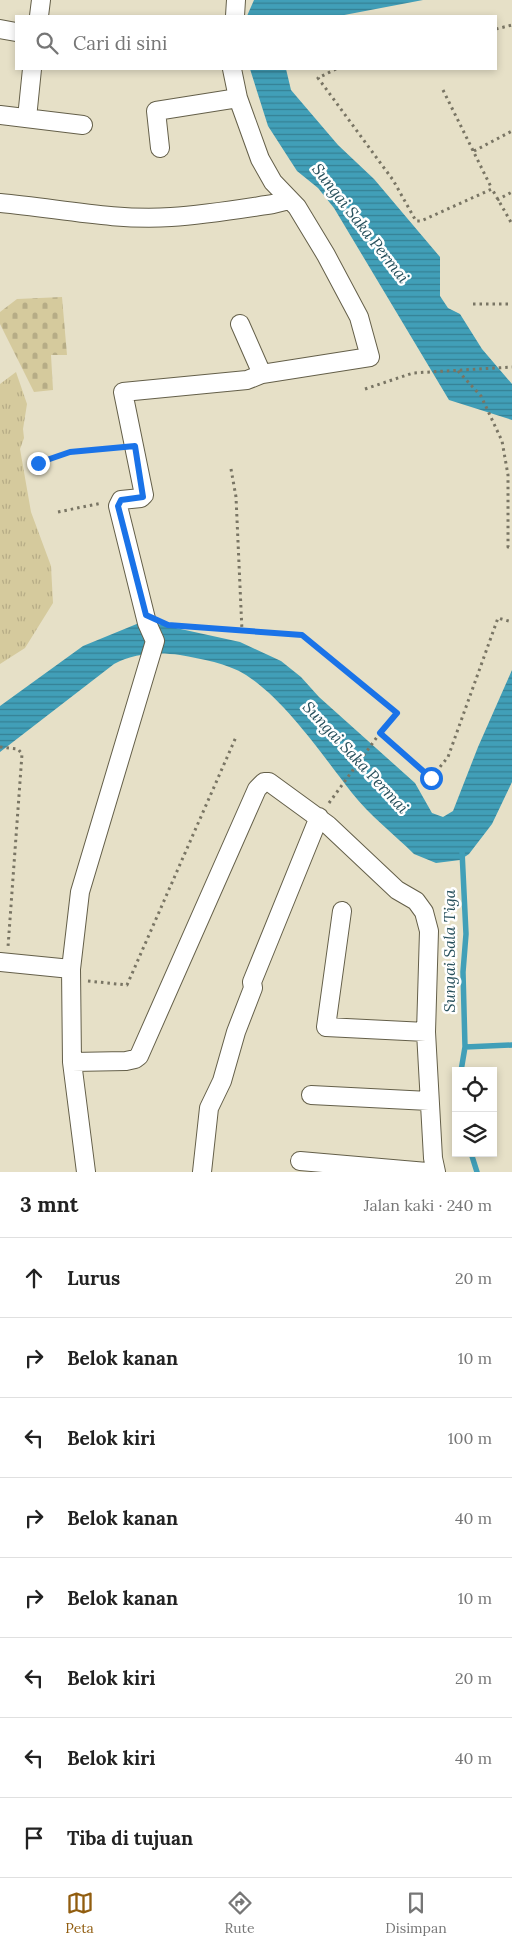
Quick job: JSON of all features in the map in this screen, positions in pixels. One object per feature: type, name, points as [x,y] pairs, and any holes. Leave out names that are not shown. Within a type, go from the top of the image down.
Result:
[{"type":"street","points":[[38,15],[41,0]]},
{"type":"street","points":[[235,15],[236,0]]},
{"type":"street","points":[[0,29],[15,32]]},
{"type":"street","points":[[27,118],[32,70]]},
{"type":"street","points":[[86,1172],[72,1062],[72,974],[80,892],[133,709],[155,641],[146,619],[118,506],[121,500],[143,497],[135,446],[123,392],[247,380],[262,374],[370,357],[359,317],[326,255],[297,207],[274,182],[260,160],[238,98],[232,70]]},
{"type":"street","points":[[160,148],[156,111],[238,98]]},
{"type":"street","points":[[0,115],[83,125]]},
{"type":"street","points":[[0,203],[54,207],[119,217],[171,217],[274,204],[289,200]]},
{"type":"street","points":[[240,324],[262,374]]},
{"type":"street","points":[[72,1062],[126,1060],[135,1059],[139,1056],[260,784],[264,782],[272,784],[319,818],[397,890],[416,901],[424,912],[429,931],[426,1032],[433,1158],[436,1172]]},
{"type":"street","points":[[202,1172],[209,1108],[222,1081],[236,1032],[253,988],[252,982],[319,818]]},
{"type":"street","points":[[342,912],[326,1028],[426,1032]]},
{"type":"street","points":[[3,962],[72,974]]},
{"type":"street","points":[[311,1095],[429,1101]]},
{"type":"street","points":[[300,1161],[427,1172]]},
{"type":"path","points":[[497,29],[512,24]]},
{"type":"path","points":[[334,70],[318,78],[392,180],[416,221],[419,222],[492,188]]},
{"type":"path","points":[[442,90],[497,200],[512,224]]},
{"type":"path","points":[[474,151],[512,131]]},
{"type":"path","points":[[497,200],[512,192]]},
{"type":"path","points":[[473,304],[512,304]]},
{"type":"path","points":[[365,389],[413,373],[512,367]]},
{"type":"path","points":[[458,371],[481,396],[502,441],[508,476],[508,547],[512,546]]},
{"type":"path","points":[[38,463],[70,452],[135,446]]},
{"type":"path","points":[[231,469],[236,497],[242,631]]},
{"type":"path","points":[[58,512],[121,500]]},
{"type":"path","points":[[380,733],[431,778],[448,757],[498,618],[512,622]]},
{"type":"path","points":[[146,619],[168,625],[302,635],[397,713],[380,733],[319,818]]},
{"type":"path","points":[[72,974],[127,985],[236,737]]},
{"type":"path","points":[[0,747],[18,750],[22,754],[3,962]]},
{"type":"green space","points":[[62,297],[67,355],[51,355],[53,390],[34,392],[0,324],[0,312],[17,299]]},
{"type":"green space","points":[[16,372],[27,404],[23,429],[24,438],[20,449],[31,512],[51,566],[53,603],[25,648],[0,664],[0,384]]},
{"type":"water","points":[[254,0],[423,0],[344,15],[247,15]]},
{"type":"water","name":"Sungai Saka Permai","points":[[250,70],[286,70],[291,90],[338,145],[374,179],[440,257],[440,296],[448,308],[460,314],[482,349],[512,384],[512,420],[449,400],[334,208],[318,188],[297,171],[268,126]]},
{"type":"water","name":"Sungai Saka Permai","points":[[144,621],[240,642],[281,661],[301,677],[319,697],[415,783],[432,813],[443,817],[453,811],[478,747],[512,670],[512,782],[492,824],[469,854],[460,860],[436,863],[414,854],[359,801],[303,729],[261,686],[231,667],[180,655],[147,654],[122,660],[114,664],[0,752],[0,706],[83,646]]},
{"type":"waterway","name":"Sungai Sala Tiga","points":[[462,851],[466,934],[463,972],[465,1047],[462,1067]]},
{"type":"waterway","points":[[465,1047],[512,1045]]},
{"type":"waterway","name":"Sungai Sala Tiga","points":[[472,1157],[477,1172]]},
{"type":"route","points":[[38,463],[70,452],[135,446],[144,495],[141,498],[121,500],[118,506],[146,615],[168,625],[302,635],[397,713],[380,733],[431,778]]}]
